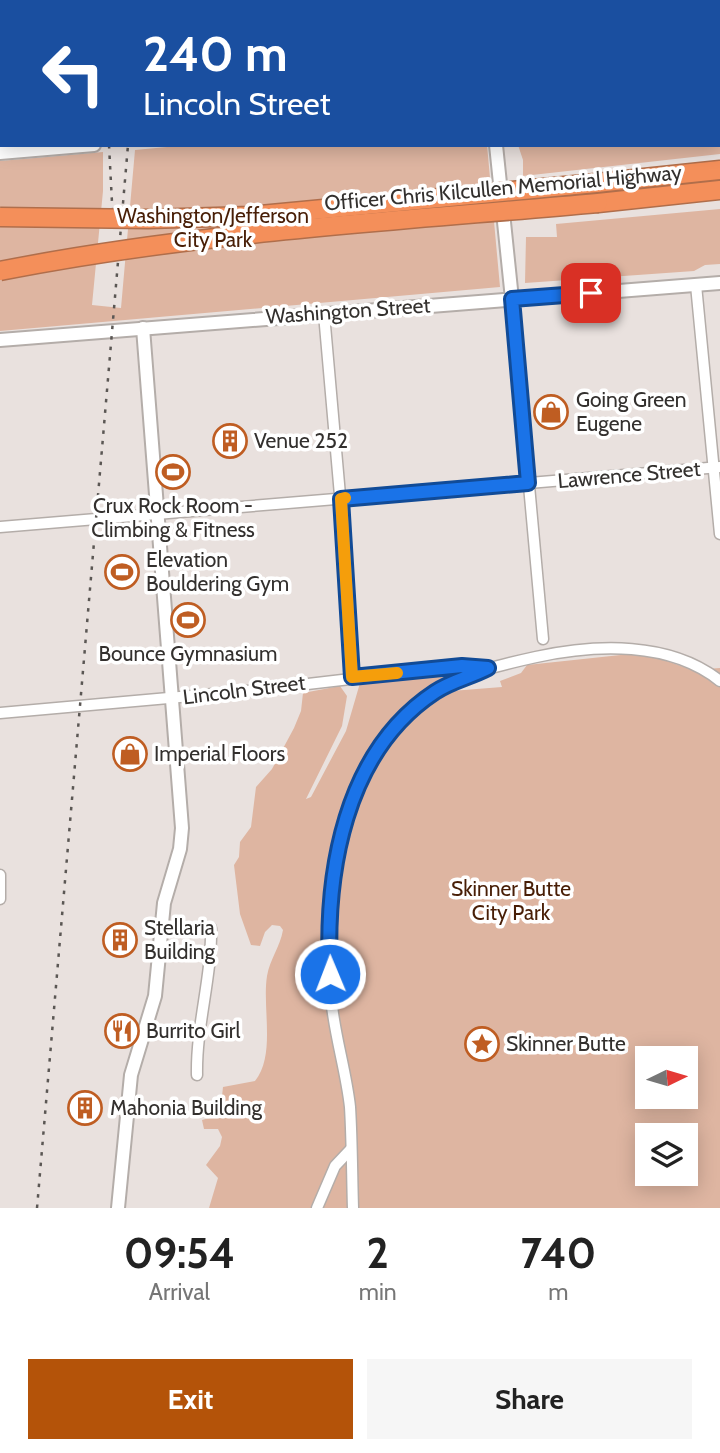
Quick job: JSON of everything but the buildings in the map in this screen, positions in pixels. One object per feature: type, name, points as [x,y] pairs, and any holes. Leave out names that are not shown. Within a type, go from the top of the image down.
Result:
[{"type":"highway","name":"Officer Chris Kilcullen Memorial Highway","points":[[0,218],[148,219],[250,216],[720,170]]},
{"type":"highway","name":"Officer Chris Kilcullen Memorial Highway","points":[[0,271],[144,248],[251,235],[720,190]]},
{"type":"street","points":[[0,153],[70,147]]},
{"type":"street","points":[[496,147],[543,639]]},
{"type":"street","name":"Washington Street","points":[[0,340],[720,283]]},
{"type":"street","points":[[696,285],[717,467],[720,534]]},
{"type":"street","points":[[324,314],[341,499],[352,677]]},
{"type":"street","points":[[118,1208],[131,1075],[152,1007],[164,903],[180,849],[182,828],[143,328]]},
{"type":"street","name":"Lawrence Street","points":[[0,527],[717,467]]},
{"type":"street","points":[[353,1208],[349,1106],[336,1036],[328,952],[330,907],[344,824],[370,762],[403,720],[436,691],[488,668],[549,654],[643,650],[677,656],[720,681]]},
{"type":"street","name":"Lincoln Street","points":[[0,713],[172,698],[462,666],[488,668]]},
{"type":"street","points":[[0,876],[1,899]]},
{"type":"street","points":[[197,1075],[197,1043],[211,962],[211,928]]},
{"type":"street","points":[[317,1208],[335,1167],[351,1150]]},
{"type":"green space","name":"Washington/Jefferson City Park","points":[[167,147],[487,147],[500,287],[0,331],[0,161],[103,152],[103,191],[92,305],[121,308],[135,150]]},
{"type":"green space","points":[[519,147],[720,147],[720,154],[523,176],[523,160]]},
{"type":"green space","points":[[720,209],[720,264],[705,265],[694,271],[525,283],[526,237],[557,237],[556,224]]},
{"type":"green space","name":"Skinner Butte City Park","points":[[630,654],[656,657],[692,670],[720,668],[720,1208],[209,1208],[218,1178],[206,1165],[220,1146],[222,1137],[218,1129],[204,1129],[202,1120],[220,1115],[223,1087],[255,1081],[261,1070],[267,1045],[267,976],[283,930],[280,926],[272,925],[265,932],[260,946],[251,945],[240,914],[234,865],[239,857],[240,842],[251,827],[256,787],[272,769],[294,728],[301,711],[303,693],[340,686],[347,696],[342,726],[306,799],[311,797],[346,731],[360,683],[450,670],[468,671],[426,693],[502,687],[500,681],[521,673],[527,665]]},
{"type":"railway","points":[[109,147],[113,222]]},
{"type":"railway","points":[[37,1208],[128,147]]},
{"type":"slow traffic","points":[[345,498],[341,499],[352,677],[397,673]]},
{"type":"place","name":"Going Green Eugene","points":[[551,412]]},
{"type":"place","name":"Venue 252","points":[[230,441]]},
{"type":"place","name":"Crux Rock Room - Climbing & Fitness","points":[[173,472]]},
{"type":"place","name":"Elevation Bouldering Gym","points":[[122,572]]},
{"type":"place","name":"Bounce Gymnasium","points":[[188,620]]},
{"type":"place","name":"Imperial Floors","points":[[130,754]]},
{"type":"place","name":"Stellaria Building","points":[[120,940]]},
{"type":"place","name":"Burrito Girl","points":[[122,1031]]},
{"type":"place","name":"Skinner Butte","points":[[482,1044]]},
{"type":"place","name":"Mahonia Building","points":[[85,1108]]},
{"type":"route","points":[[330,974],[330,907],[335,864],[357,787],[370,762],[387,739],[419,704],[443,687],[488,668],[462,666],[352,677],[341,499],[528,483],[512,299],[591,293]]}]
